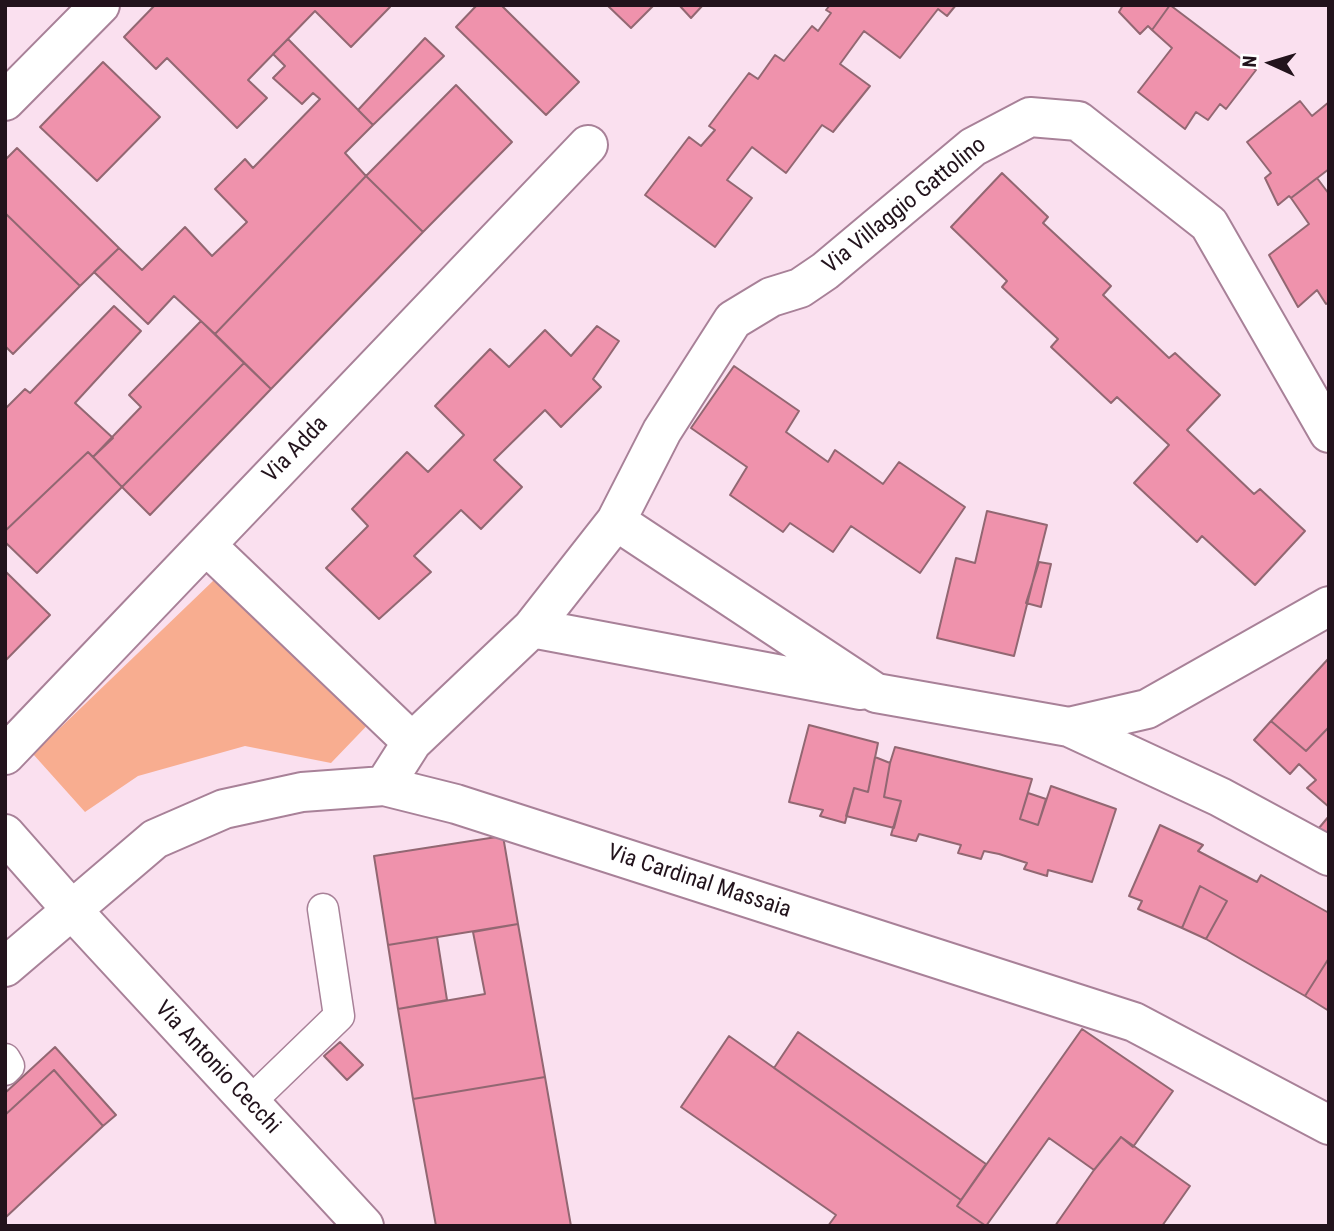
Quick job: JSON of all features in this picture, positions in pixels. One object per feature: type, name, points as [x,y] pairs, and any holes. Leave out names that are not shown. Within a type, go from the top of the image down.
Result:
[{"type":"street","points":[[5,101],[100,5]]},
{"type":"street","name":"Via Villaggio Gattolino","points":[[384,786],[412,742],[533,628],[616,521],[662,431],[733,320],[771,297],[800,288],[825,271],[973,147],[1030,117],[1079,121],[1209,224],[1329,433]]},
{"type":"street","name":"Via Adda","points":[[5,755],[588,145]]},
{"type":"street","points":[[616,521],[876,693]]},
{"type":"street","points":[[206,545],[412,742]]},
{"type":"street","points":[[1069,727],[1147,709],[1329,607]]},
{"type":"street","points":[[533,628],[1069,727],[1220,797],[1329,856]]},
{"type":"street","name":"Via Cardinal Massaia","points":[[5,967],[155,839],[224,809],[302,792],[384,786],[456,804],[1134,1022],[1329,1125]]},
{"type":"street","name":"Via Antonio Cecchi","points":[[5,834],[364,1226]]},
{"type":"lane","points":[[249,1103],[339,1016],[323,909]]},
{"type":"lane","points":[[5,1059],[9,1066],[5,1070]]},
{"type":"shaded area","points":[[214,580],[380,712],[331,763],[245,746],[138,776],[85,812],[33,754]]},
{"type":"building","points":[[155,5],[390,7],[351,47],[315,11],[248,80],[267,98],[237,128],[167,58],[156,69],[124,37]]},
{"type":"building","points":[[477,5],[501,5],[579,82],[546,115],[456,27]]},
{"type":"building","points":[[607,5],[654,5],[631,28]]},
{"type":"building","points":[[679,5],[703,5],[691,18]]},
{"type":"building","points":[[830,5],[956,5],[947,16],[938,9],[900,58],[864,31],[840,64],[870,86],[833,132],[822,125],[786,173],[752,147],[727,180],[752,198],[715,247],[645,195],[689,137],[701,146],[715,130],[709,126],[749,73],[758,79],[775,55],[784,61],[812,26],[818,31],[831,13],[826,10]]},
{"type":"building","points":[[1123,5],[1170,5],[1152,30],[1148,26],[1140,34],[1119,12]]},
{"type":"building","points":[[1170,5],[1256,70],[1226,109],[1220,104],[1208,120],[1196,112],[1185,129],[1138,92],[1172,48],[1152,30]]},
{"type":"building","points":[[425,38],[444,56],[373,125],[358,110]]},
{"type":"building","points":[[288,39],[373,125],[345,153],[366,176],[215,334],[174,296],[148,324],[94,272],[119,248],[142,270],[185,227],[212,256],[247,222],[215,189],[245,159],[253,168],[320,99],[313,93],[302,104],[273,78],[285,66],[273,54]]},
{"type":"building","points":[[103,62],[160,117],[97,181],[40,127]]},
{"type":"building","points":[[456,85],[512,142],[423,232],[366,176]]},
{"type":"building","points":[[1300,101],[1312,116],[1329,102],[1329,169],[1278,205],[1265,178],[1271,173],[1247,142]]},
{"type":"building","points":[[17,148],[119,248],[80,286],[5,213],[5,160]]},
{"type":"building","points":[[1002,173],[1048,217],[1043,223],[1111,286],[1103,295],[1169,358],[1175,353],[1220,395],[1187,430],[1254,494],[1260,489],[1305,531],[1255,585],[1202,536],[1197,542],[1134,483],[1169,445],[1117,397],[1111,403],[1051,347],[1058,339],[1002,287],[1007,281],[951,227]]},
{"type":"building","points":[[366,176],[423,232],[271,389],[215,334]]},
{"type":"building","points":[[1317,178],[1329,194],[1329,302],[1326,304],[1317,290],[1298,307],[1269,255],[1309,224],[1291,198]]},
{"type":"building","points":[[5,213],[80,286],[13,354],[5,346]]},
{"type":"building","points":[[114,306],[141,331],[75,403],[113,438],[93,457],[88,452],[5,531],[5,409],[25,389],[30,393]]},
{"type":"building","points":[[201,321],[244,363],[122,487],[93,457],[141,407],[129,395]]},
{"type":"building","points":[[597,326],[619,341],[593,379],[601,387],[561,427],[545,410],[494,460],[522,487],[481,529],[461,510],[414,556],[431,572],[379,619],[326,568],[368,526],[352,509],[407,452],[428,472],[464,435],[435,406],[490,349],[509,367],[545,330],[571,356]]},
{"type":"building","points":[[244,363],[271,389],[150,515],[122,487]]},
{"type":"building","points":[[734,366],[799,411],[786,432],[828,462],[835,450],[883,484],[899,462],[965,507],[920,573],[851,526],[833,552],[790,523],[783,532],[730,495],[747,467],[691,428]]},
{"type":"building","points":[[88,452],[122,487],[37,573],[5,542],[5,531]]},
{"type":"building","points":[[987,511],[1047,525],[1014,656],[937,638],[956,558],[975,563]]},
{"type":"building","points":[[1039,562],[1051,564],[1041,607],[1026,603]]},
{"type":"building","points":[[5,571],[50,615],[5,661]]},
{"type":"building","points":[[1329,658],[1329,727],[1306,751],[1271,721]]},
{"type":"building","points":[[1271,721],[1306,751],[1329,727],[1329,807],[1307,788],[1316,780],[1299,764],[1290,774],[1254,740]]},
{"type":"building","points":[[809,725],[878,743],[868,792],[854,788],[845,823],[820,816],[823,810],[789,802]]},
{"type":"building","points":[[895,747],[1032,779],[1020,819],[1038,825],[1051,786],[1116,809],[1092,882],[1048,870],[1047,876],[1024,869],[1027,863],[999,854],[984,851],[981,859],[958,853],[961,845],[919,834],[916,841],[891,835],[901,801],[884,797]]},
{"type":"building","points":[[875,757],[890,763],[884,797],[901,801],[894,828],[846,816],[854,788],[868,792]]},
{"type":"building","points":[[1028,793],[1046,799],[1038,825],[1020,819]]},
{"type":"building","points":[[1329,816],[1329,846],[1314,834]]},
{"type":"building","points":[[1160,825],[1203,845],[1198,851],[1257,882],[1261,875],[1329,913],[1329,958],[1305,996],[1206,939],[1227,901],[1200,886],[1182,928],[1138,909],[1142,901],[1129,896]]},
{"type":"building","points":[[503,836],[518,924],[388,945],[374,856]]},
{"type":"building","points":[[1200,886],[1227,901],[1206,939],[1182,928]]},
{"type":"building","points":[[518,924],[545,1077],[413,1099],[398,1009],[485,994],[473,932]]},
{"type":"building","points":[[437,937],[447,1000],[398,1009],[388,945]]},
{"type":"building","points":[[1329,958],[1329,1011],[1305,996]]},
{"type":"building","points":[[1082,1029],[1173,1091],[1133,1147],[1121,1137],[1094,1170],[1049,1138],[986,1226],[957,1206]]},
{"type":"building","points":[[798,1032],[986,1164],[961,1200],[774,1068]]},
{"type":"building","points":[[729,1036],[961,1200],[957,1206],[986,1226],[828,1226],[836,1215],[681,1107]]},
{"type":"building","points":[[340,1042],[363,1065],[347,1080],[324,1056]]},
{"type":"building","points":[[55,1047],[116,1115],[103,1126],[54,1070],[5,1115],[5,1093]]},
{"type":"building","points":[[54,1070],[103,1126],[5,1218],[5,1115]]},
{"type":"building","points":[[545,1077],[571,1226],[436,1226],[413,1099]]},
{"type":"building","points":[[1121,1137],[1190,1186],[1162,1226],[1055,1226],[1094,1170]]}]
